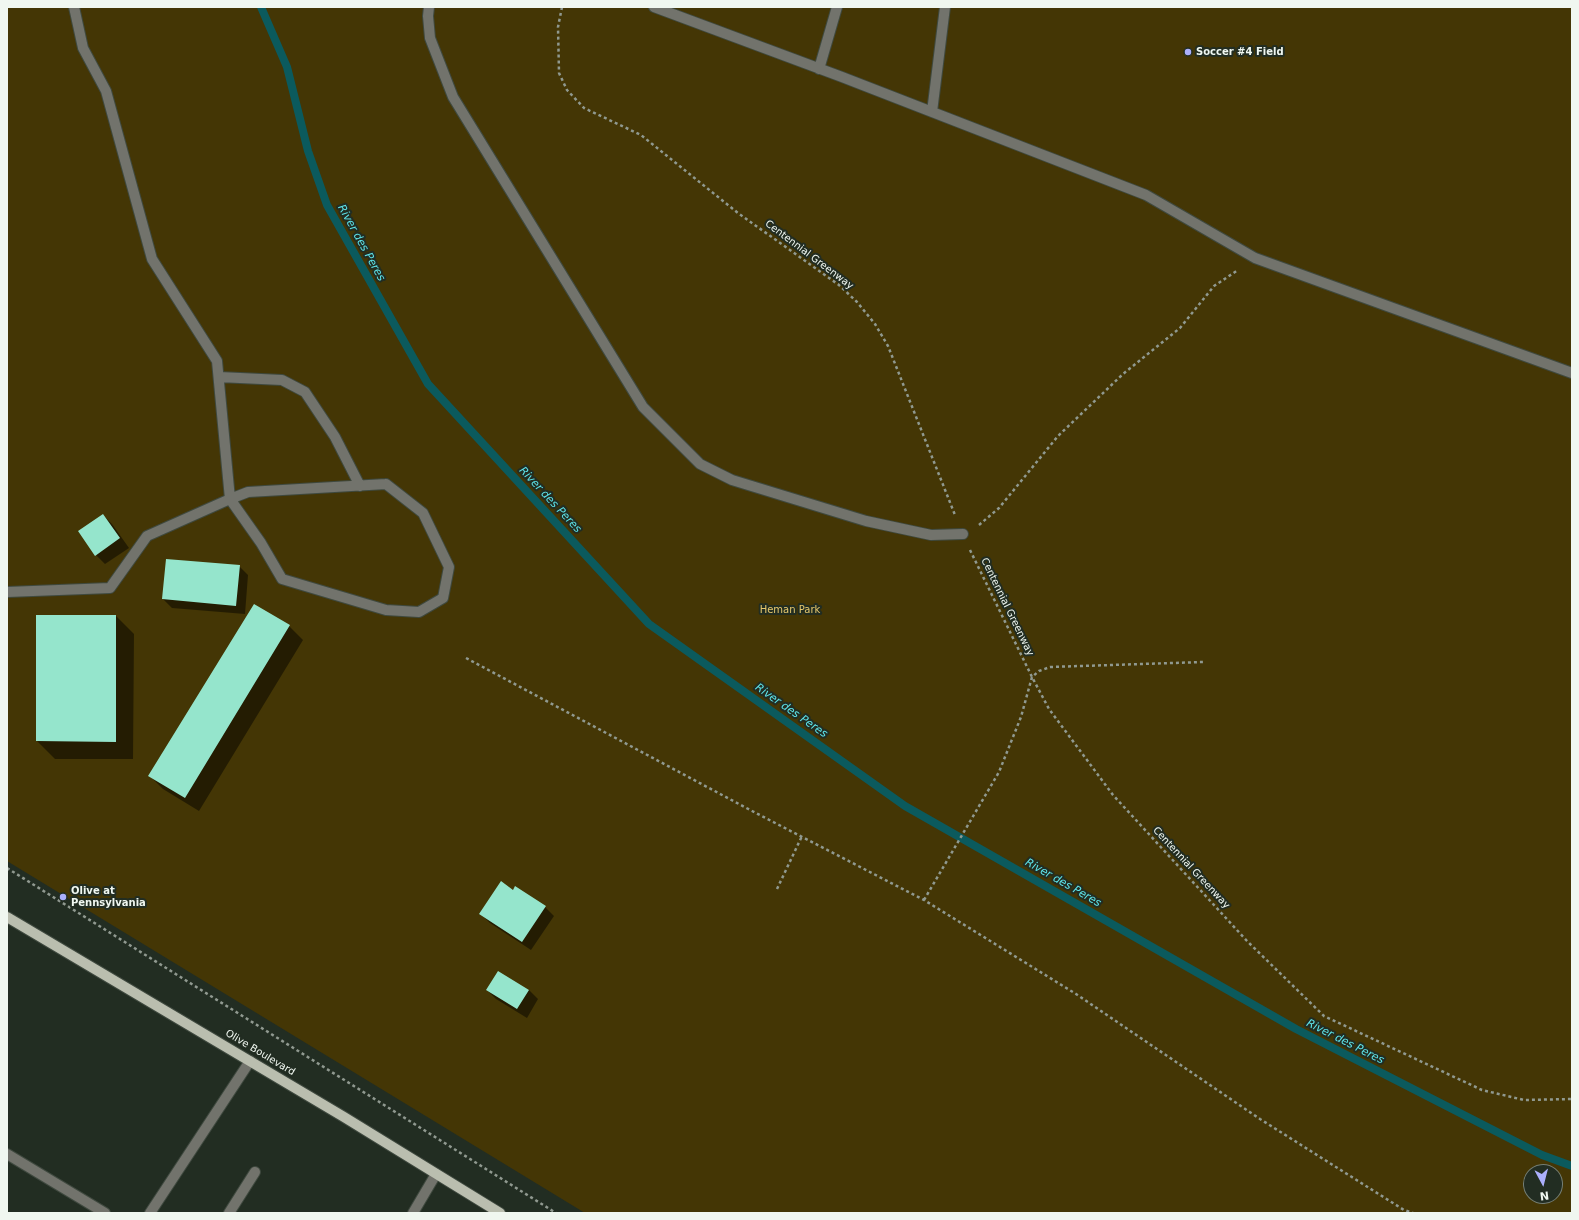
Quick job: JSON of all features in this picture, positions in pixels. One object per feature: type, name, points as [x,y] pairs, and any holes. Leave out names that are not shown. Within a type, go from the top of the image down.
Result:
[{"type":"main road","name":"Olive Boulevard","points":[[7,917],[250,1061],[500,1213]]},
{"type":"street","points":[[7,592],[110,588],[148,536],[230,499],[248,492],[386,484],[423,513],[449,567],[442,598],[419,612],[386,610],[282,579],[261,542],[230,499],[217,361],[152,259],[106,91],[83,48],[74,7]]},
{"type":"street","points":[[429,7],[428,16],[430,38],[453,97],[643,407],[700,464],[732,480],[866,522],[931,535],[963,534]]},
{"type":"street","points":[[654,7],[1146,195],[1255,258],[1572,372]]},
{"type":"street","points":[[819,69],[837,7]]},
{"type":"street","points":[[932,112],[945,7]]},
{"type":"street","points":[[219,377],[282,380],[306,392],[335,437],[360,486]]},
{"type":"street","points":[[150,1213],[250,1061]]},
{"type":"street","points":[[7,1154],[105,1213]]},
{"type":"street","points":[[229,1213],[255,1172]]},
{"type":"street","points":[[413,1213],[436,1174]]},
{"type":"path","name":"Centennial Greenway","points":[[562,7],[558,27],[559,73],[567,90],[584,108],[641,135],[738,213],[839,285],[858,302],[875,324],[888,346],[963,534],[1049,709],[1113,795],[1247,941],[1324,1016],[1482,1090],[1524,1100],[1572,1099]]},
{"type":"path","points":[[963,534],[982,523],[999,508],[1058,436],[1123,374],[1180,328],[1214,286],[1255,258]]},
{"type":"path","points":[[466,658],[924,900],[1076,994],[1273,1127],[1404,1210],[1413,1213]]},
{"type":"path","points":[[924,900],[999,772],[1021,717],[1032,677],[1050,666],[1204,662]]},
{"type":"path","points":[[777,889],[802,836]]},
{"type":"path","points":[[7,868],[556,1213]]},
{"type":"green space","name":"Heman Park","points":[[7,7],[1572,7],[1572,1213],[585,1213],[7,861]]},
{"type":"building","points":[[103,514],[120,538],[95,556],[78,531]]},
{"type":"building","points":[[166,559],[240,565],[236,606],[162,599]]},
{"type":"building","points":[[254,604],[290,625],[185,798],[148,776]]},
{"type":"building","points":[[36,615],[116,615],[116,742],[36,741]]},
{"type":"building","points":[[501,881],[513,890],[515,886],[546,906],[522,942],[479,914]]},
{"type":"building","points":[[498,971],[529,990],[517,1009],[486,990]]},
{"type":"waterway","name":"River des Peres","points":[[261,7],[287,67],[308,151],[327,205],[428,384],[649,624],[905,806],[1296,1029],[1542,1155],[1572,1166]]},
{"type":"place","name":"Soccer #4 Field","points":[[1188,52]]},
{"type":"place","name":"Olive at Pennsylvania","points":[[63,897]]}]
